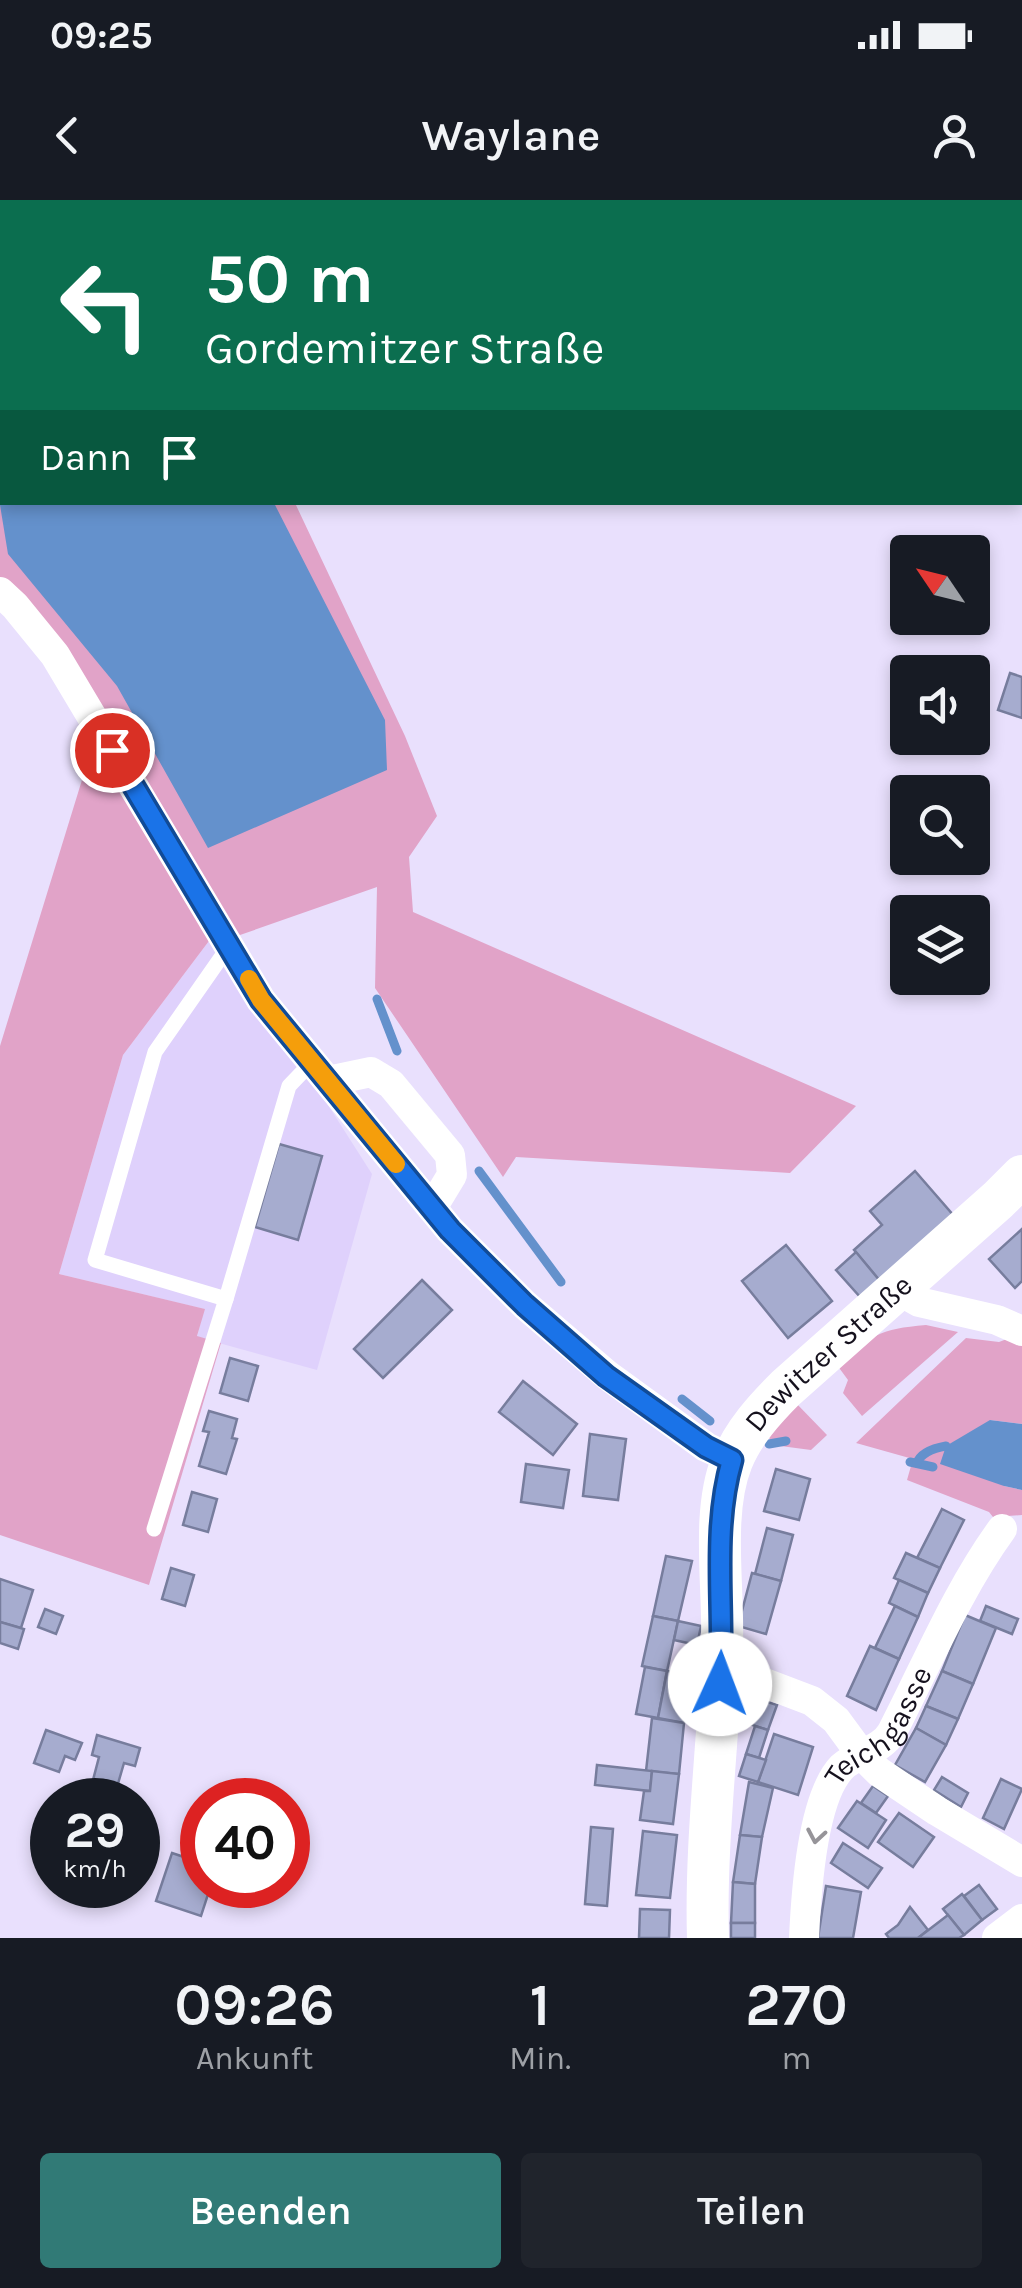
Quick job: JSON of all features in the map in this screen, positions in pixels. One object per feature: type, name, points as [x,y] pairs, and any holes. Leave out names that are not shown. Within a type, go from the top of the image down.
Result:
[{"type":"street","points":[[0,592],[54,655],[261,1000],[450,1230],[525,1305],[606,1376],[706,1447],[732,1460]]},
{"type":"street","points":[[320,1072],[371,1072],[391,1084],[450,1155],[452,1176],[432,1208]]},
{"type":"street","name":"Dewitzer Straße","points":[[708,1938],[706,1887],[723,1625],[720,1556],[723,1502],[732,1460],[764,1410],[786,1388],[1022,1176]]},
{"type":"street","points":[[896,1289],[918,1302],[997,1320],[1022,1331]]},
{"type":"street","name":"Teichgasse","points":[[804,1938],[806,1891],[828,1788],[842,1768],[888,1739],[969,1580],[1002,1529]]},
{"type":"street","points":[[721,1676],[754,1679],[812,1701],[836,1720],[879,1772],[1022,1862]]},
{"type":"street","points":[[998,1938],[1022,1919]]},
{"type":"lane","points":[[226,1299],[95,1260],[154,1052],[229,946]]},
{"type":"lane","points":[[154,1529],[289,1086],[320,1072]]},
{"type":"shaded area","points":[[0,505],[296,505],[405,736],[437,816],[409,857],[413,912],[856,1106],[790,1173],[516,1157],[503,1177],[375,988],[377,887],[240,935],[218,929],[123,1055],[59,1274],[205,1309],[197,1336],[221,1343],[149,1585],[0,1535],[0,1046],[98,728],[0,592]]},
{"type":"shaded area","points":[[218,929],[372,1174],[317,1370],[197,1337],[204,1309],[59,1274],[123,1055]]},
{"type":"shaded area","points":[[926,1325],[958,1332],[862,1416],[843,1393],[848,1380],[837,1365],[877,1335]]},
{"type":"shaded area","points":[[1012,1337],[1022,1342],[1022,1424],[990,1420],[1004,1486],[1022,1490],[1022,1515],[993,1517],[989,1512],[907,1480],[913,1459],[856,1443],[966,1338],[999,1342]]},
{"type":"shaded area","points":[[794,1401],[827,1435],[811,1450],[773,1445],[766,1432]]},
{"type":"water","points":[[0,505],[275,505],[385,720],[387,770],[208,848],[117,686],[8,554]]},
{"type":"water","points":[[990,1420],[1022,1424],[1022,1490],[940,1464],[946,1446]]},
{"type":"building","points":[[1010,673],[1022,677],[1022,718],[998,710]]},
{"type":"building","points":[[279,1144],[322,1156],[298,1240],[255,1227]]},
{"type":"building","points":[[915,1171],[954,1216],[880,1281],[854,1250],[882,1225],[870,1211]]},
{"type":"building","points":[[1022,1229],[1022,1281],[1015,1288],[989,1259]]},
{"type":"building","points":[[786,1245],[832,1301],[788,1338],[742,1281]]},
{"type":"building","points":[[856,1252],[880,1281],[861,1298],[836,1270]]},
{"type":"building","points":[[422,1280],[452,1310],[383,1378],[354,1349]]},
{"type":"building","points":[[230,1358],[258,1366],[248,1401],[220,1393]]},
{"type":"building","points":[[523,1381],[577,1424],[553,1455],[499,1412]]},
{"type":"building","points":[[209,1411],[237,1419],[232,1438],[237,1439],[226,1474],[199,1466],[209,1432],[203,1431]]},
{"type":"building","points":[[590,1434],[626,1439],[618,1500],[583,1496]]},
{"type":"building","points":[[526,1464],[569,1470],[563,1508],[521,1502]]},
{"type":"building","points":[[776,1469],[810,1479],[799,1520],[764,1511]]},
{"type":"building","points":[[192,1492],[217,1499],[208,1532],[183,1525]]},
{"type":"building","points":[[942,1509],[964,1520],[940,1568],[917,1558]]},
{"type":"building","points":[[767,1528],[793,1535],[781,1581],[755,1574]]},
{"type":"building","points":[[906,1553],[940,1568],[928,1593],[894,1578]]},
{"type":"building","points":[[666,1556],[692,1561],[678,1621],[653,1616]]},
{"type":"building","points":[[171,1568],[194,1575],[185,1606],[162,1599]]},
{"type":"building","points":[[752,1573],[781,1581],[766,1634],[738,1626]]},
{"type":"building","points":[[0,1579],[33,1590],[21,1628],[0,1622]]},
{"type":"building","points":[[899,1580],[928,1593],[918,1617],[889,1603]]},
{"type":"building","points":[[895,1606],[918,1617],[899,1659],[875,1648]]},
{"type":"building","points":[[986,1606],[1018,1619],[1012,1634],[980,1621]]},
{"type":"building","points":[[45,1609],[63,1616],[56,1634],[38,1627]]},
{"type":"building","points":[[965,1615],[996,1628],[973,1684],[942,1671]]},
{"type":"building","points":[[653,1616],[678,1621],[667,1671],[642,1666]]},
{"type":"building","points":[[678,1621],[701,1626],[697,1645],[674,1640]]},
{"type":"building","points":[[0,1622],[24,1629],[18,1649],[0,1643]]},
{"type":"building","points":[[870,1646],[899,1659],[876,1710],[847,1696]]},
{"type":"building","points":[[645,1667],[667,1671],[658,1718],[636,1714]]},
{"type":"building","points":[[667,1671],[693,1676],[684,1723],[658,1718]]},
{"type":"building","points":[[942,1671],[973,1684],[958,1719],[926,1706]]},
{"type":"building","points":[[745,1695],[777,1705],[768,1730],[737,1720]]},
{"type":"building","points":[[926,1706],[958,1719],[946,1745],[916,1728]]},
{"type":"building","points":[[652,1718],[684,1723],[679,1774],[646,1771]]},
{"type":"building","points":[[755,1726],[768,1730],[759,1758],[746,1754]]},
{"type":"building","points":[[916,1728],[946,1745],[925,1782],[895,1765]]},
{"type":"building","points":[[46,1730],[82,1743],[75,1760],[65,1756],[59,1772],[34,1763]]},
{"type":"building","points":[[774,1734],[813,1747],[798,1795],[758,1782]]},
{"type":"building","points":[[97,1735],[140,1748],[135,1766],[124,1763],[120,1778],[94,1778],[99,1757],[92,1755]]},
{"type":"building","points":[[746,1754],[766,1760],[758,1782],[739,1776]]},
{"type":"building","points":[[597,1765],[652,1771],[650,1791],[595,1785]]},
{"type":"building","points":[[652,1771],[679,1774],[673,1824],[640,1820],[644,1791],[650,1791]]},
{"type":"building","points":[[942,1777],[968,1793],[961,1807],[934,1790]]},
{"type":"building","points":[[1001,1779],[1022,1789],[1004,1829],[983,1818]]},
{"type":"building","points":[[749,1782],[773,1788],[762,1837],[740,1835]]},
{"type":"building","points":[[873,1786],[888,1796],[876,1813],[861,1803]]},
{"type":"building","points":[[857,1801],[886,1820],[868,1848],[838,1828]]},
{"type":"building","points":[[899,1813],[934,1837],[913,1867],[878,1842]]},
{"type":"building","points":[[591,1827],[613,1829],[607,1906],[585,1904]]},
{"type":"building","points":[[643,1831],[677,1835],[670,1898],[636,1895]]},
{"type":"building","points":[[740,1835],[762,1837],[755,1884],[733,1882]]},
{"type":"building","points":[[843,1843],[882,1868],[868,1888],[831,1863]]},
{"type":"building","points":[[172,1853],[180,1856],[180,1908],[204,1908],[201,1916],[160,1902],[160,1889]]},
{"type":"building","points":[[733,1882],[755,1884],[755,1923],[731,1923]]},
{"type":"building","points":[[979,1885],[997,1909],[982,1920],[964,1896]]},
{"type":"building","points":[[826,1886],[861,1892],[853,1938],[818,1938]]},
{"type":"building","points":[[962,1894],[982,1920],[964,1935],[943,1909]]},
{"type":"building","points":[[910,1907],[928,1930],[918,1938],[889,1938],[886,1934]]},
{"type":"building","points":[[640,1909],[670,1910],[669,1938],[639,1938]]},
{"type":"building","points":[[948,1915],[964,1935],[918,1938]]},
{"type":"building","points":[[731,1923],[755,1923],[755,1938],[731,1938]]},
{"type":"waterway","points":[[377,999],[397,1051]]},
{"type":"waterway","points":[[479,1171],[561,1282]]},
{"type":"waterway","points":[[682,1399],[710,1421]]},
{"type":"waterway","points":[[769,1444],[786,1441]]},
{"type":"waterway","points":[[917,1463],[925,1453],[946,1446]]},
{"type":"waterway","points":[[910,1462],[933,1467]]},
{"type":"slow traffic","points":[[249,979],[261,1000],[396,1164]]},
{"type":"route","points":[[112,750],[261,1000],[450,1230],[525,1305],[606,1376],[706,1447],[732,1460],[723,1502],[720,1556],[720,1684]]}]
